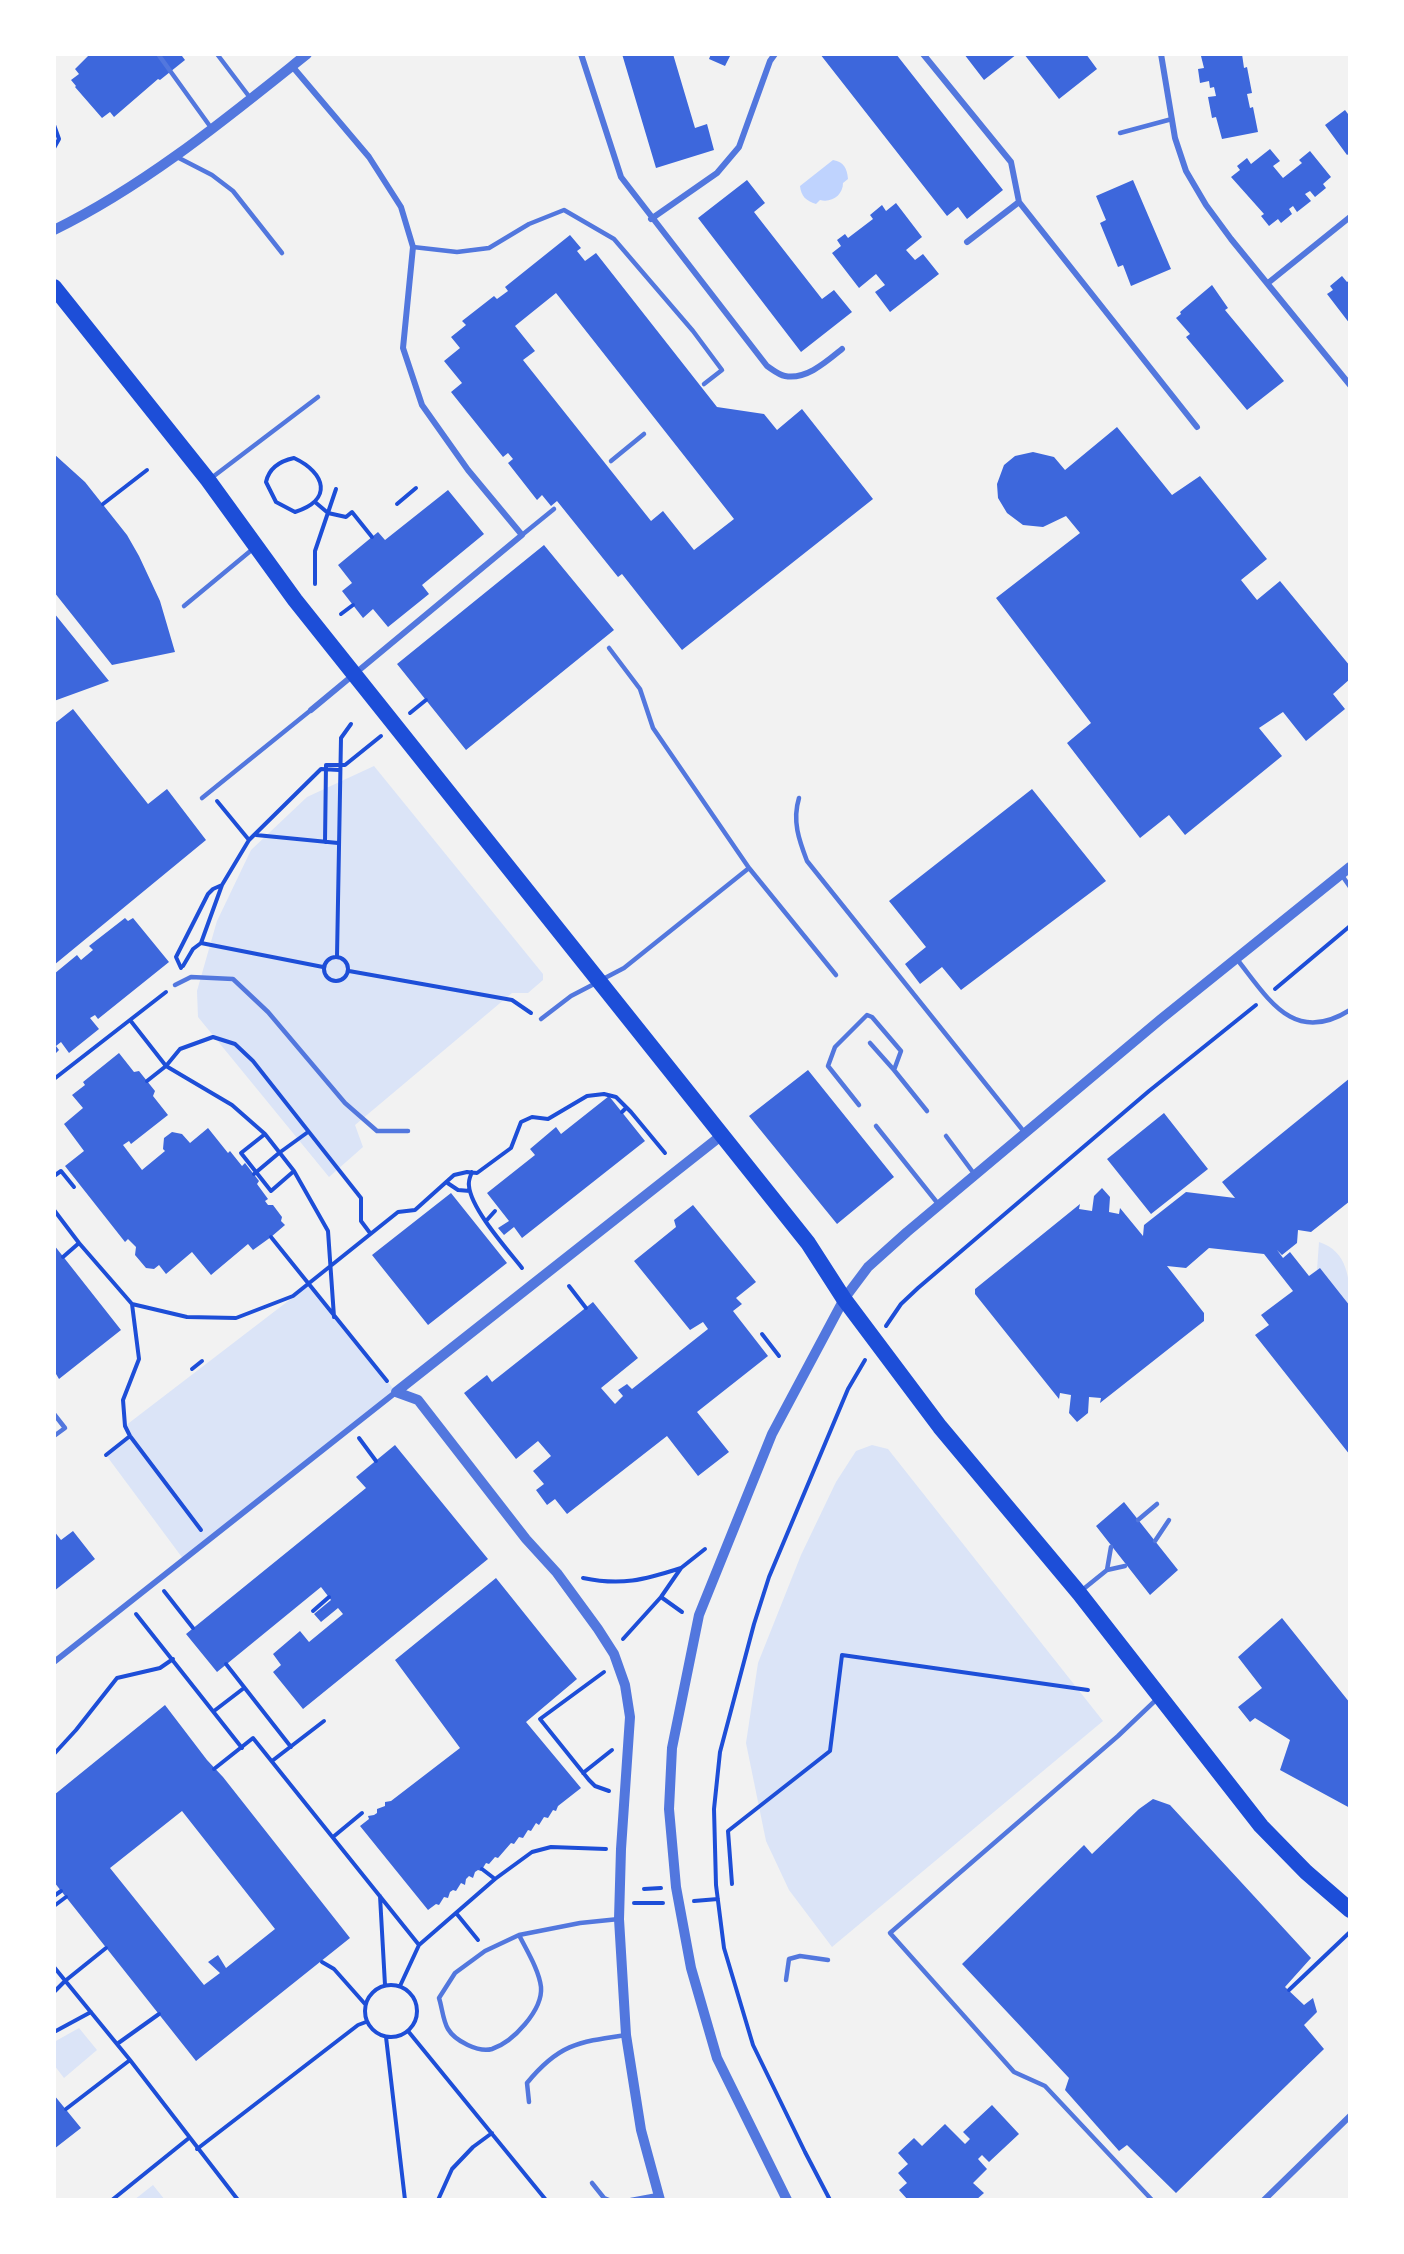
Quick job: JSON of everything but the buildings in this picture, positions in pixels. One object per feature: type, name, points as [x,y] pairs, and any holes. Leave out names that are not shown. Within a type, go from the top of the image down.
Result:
[{"type":"highway","points":[[54,287],[208,480],[295,600],[808,1243],[875,1343],[958,1451],[1079,1593],[1262,1826],[1306,1872],[1350,1910]]},
{"type":"street","points":[[54,230],[75,220],[142,179],[212,129],[307,54]]},
{"type":"street","points":[[581,54],[621,177],[651,219],[767,366],[783,376],[798,377],[821,366],[842,349]]},
{"type":"street","points":[[651,219],[717,173],[739,147],[770,61],[775,54]]},
{"type":"street","points":[[922,54],[1011,162],[1019,202],[1197,427]]},
{"type":"street","points":[[1161,54],[1175,138],[1191,179],[1206,205],[1231,239],[1350,385]]},
{"type":"street","points":[[292,66],[369,157],[401,207],[413,247],[403,348],[422,405],[468,470],[522,535],[311,710]]},
{"type":"street","points":[[967,242],[1019,202]]},
{"type":"street","points":[[1268,283],[1350,217]]},
{"type":"street","points":[[787,2200],[717,2058],[691,1968],[676,1887],[669,1809],[672,1748],[699,1615],[772,1434],[844,1299],[868,1268],[939,1205],[1161,1019],[1346,871]]},
{"type":"street","points":[[54,1662],[722,1136]]},
{"type":"street","points":[[396,1392],[418,1401],[526,1539],[557,1573],[610,1649],[625,1685],[630,1717],[621,1849],[619,1919],[626,2035],[641,2130],[659,2198]]},
{"type":"street","points":[[1264,2200],[1350,2116]]},
{"type":"lane","points":[[158,54],[212,129]]},
{"type":"lane","points":[[217,54],[251,99]]},
{"type":"lane","points":[[1120,133],[1172,119]]},
{"type":"lane","points":[[174,156],[212,175],[233,191],[282,253]]},
{"type":"lane","points":[[413,247],[457,252],[489,248],[529,224],[564,210],[614,239],[693,331],[722,370],[704,384]]},
{"type":"lane","points":[[208,480],[318,397]]},
{"type":"lane","points":[[611,461],[644,434]]},
{"type":"lane","points":[[522,535],[554,509]]},
{"type":"lane","points":[[184,606],[257,545]]},
{"type":"lane","points":[[609,648],[640,689],[653,728],[748,868],[836,975]]},
{"type":"lane","points":[[202,798],[311,710]]},
{"type":"lane","points":[[799,798],[795,823],[807,861],[1025,1132]]},
{"type":"lane","points":[[541,1019],[571,996],[624,968],[748,868]]},
{"type":"lane","points":[[1346,871],[1350,887]]},
{"type":"lane","points":[[1236,958],[1284,1015],[1299,1021],[1317,1022],[1328,1021],[1350,1010]]},
{"type":"lane","points":[[175,985],[191,976],[233,979],[268,1012],[345,1103],[377,1131],[408,1131]]},
{"type":"lane","points":[[859,1105],[828,1066],[835,1047],[867,1015],[872,1017],[901,1051],[894,1070]]},
{"type":"lane","points":[[870,1042],[927,1111]]},
{"type":"lane","points":[[876,1126],[939,1205]]},
{"type":"lane","points":[[946,1136],[975,1175]]},
{"type":"lane","points":[[54,1414],[65,1428],[54,1436]]},
{"type":"lane","points":[[1138,1520],[1157,1504]]},
{"type":"lane","points":[[1155,1541],[1169,1520]]},
{"type":"lane","points":[[1107,1570],[1111,1547]]},
{"type":"lane","points":[[1079,1593],[1107,1570],[1125,1566]]},
{"type":"lane","points":[[1152,2200],[1045,2086],[1014,2072],[890,1933],[1118,1736],[1160,1696]]},
{"type":"lane","points":[[519,1935],[533,1963],[541,1988],[533,2015],[513,2038],[490,2050],[464,2045],[447,2029],[439,1998],[455,1973],[486,1951],[519,1935],[580,1923],[619,1919]]},
{"type":"lane","points":[[786,1980],[789,1959],[800,1956],[828,1960]]},
{"type":"lane","points":[[529,2102],[527,2083],[541,2066],[559,2052],[582,2042],[626,2035]]},
{"type":"lane","points":[[592,2183],[604,2198],[609,2200]]},
{"type":"lane","points":[[631,2200],[659,2198]]},
{"type":"path","points":[[54,125],[59,139],[54,148]]},
{"type":"path","points":[[294,458],[309,465],[318,476],[320,492],[315,502],[295,512],[276,502],[266,482],[272,469],[282,461],[294,458]]},
{"type":"path","points":[[103,504],[147,470]]},
{"type":"path","points":[[397,504],[416,488]]},
{"type":"path","points":[[315,584],[315,551],[336,489]]},
{"type":"path","points":[[315,502],[328,513],[346,517],[352,512],[372,537]]},
{"type":"path","points":[[341,614],[353,605]]},
{"type":"path","points":[[337,956],[339,770],[341,738],[351,724]]},
{"type":"path","points":[[325,842],[326,765],[345,765]]},
{"type":"path","points":[[194,950],[201,943],[222,885],[249,840],[321,769],[339,770]]},
{"type":"path","points":[[221,806],[249,840]]},
{"type":"path","points":[[256,835],[338,843]]},
{"type":"path","points":[[181,969],[176,957],[208,894],[222,885]]},
{"type":"path","points":[[1277,987],[1350,926]]},
{"type":"path","points":[[201,943],[323,967]]},
{"type":"path","points":[[337,956],[346,960],[349,971],[344,979],[334,982],[326,977],[323,967],[327,958],[337,956]]},
{"type":"path","points":[[349,971],[512,1000],[541,1019]]},
{"type":"path","points":[[54,1079],[175,985]]},
{"type":"path","points":[[830,2200],[753,2045],[724,1948],[716,1886],[714,1809],[720,1752],[769,1576],[848,1389],[901,1304],[1149,1091],[1256,1005]]},
{"type":"path","points":[[130,1020],[166,1066],[232,1105],[264,1134],[294,1171],[327,1231],[334,1317]]},
{"type":"path","points":[[147,1081],[166,1066],[180,1049],[213,1037],[235,1044],[253,1061],[361,1198],[360,1221],[370,1233]]},
{"type":"path","points":[[132,1304],[187,1317],[236,1318],[293,1296],[398,1212],[415,1210],[454,1175],[477,1173],[512,1148],[521,1122],[532,1117],[548,1119],[586,1096],[604,1094],[616,1097],[664,1153]]},
{"type":"path","points":[[621,1112],[626,1108]]},
{"type":"path","points":[[255,1173],[308,1132]]},
{"type":"path","points":[[264,1134],[241,1153],[255,1173],[271,1191],[294,1171]]},
{"type":"path","points":[[54,1176],[61,1171],[74,1187]]},
{"type":"path","points":[[472,1172],[468,1183],[471,1198],[522,1268]]},
{"type":"path","points":[[446,1182],[458,1190],[470,1191]]},
{"type":"path","points":[[54,1210],[79,1243],[132,1304],[139,1359],[123,1400],[125,1426],[130,1436],[209,1540]]},
{"type":"path","points":[[486,1221],[495,1211]]},
{"type":"path","points":[[271,1237],[396,1392]]},
{"type":"path","points":[[63,1257],[79,1243]]},
{"type":"path","points":[[569,1286],[586,1308]]},
{"type":"path","points":[[762,1334],[779,1356]]},
{"type":"path","points":[[192,1369],[202,1361]]},
{"type":"path","points":[[106,1455],[130,1436]]},
{"type":"path","points":[[368,1450],[376,1461]]},
{"type":"path","points":[[610,1649],[634,1628],[661,1598],[681,1568],[705,1549]]},
{"type":"path","points":[[557,1573],[598,1581],[630,1582],[681,1568]]},
{"type":"path","points":[[156,1581],[193,1628]]},
{"type":"path","points":[[313,1611],[329,1597]]},
{"type":"path","points":[[661,1598],[682,1612]]},
{"type":"path","points":[[145,1625],[242,1748]]},
{"type":"path","points":[[732,1884],[728,1831],[830,1751],[842,1655],[1088,1690]]},
{"type":"path","points":[[54,1754],[117,1678],[160,1668],[173,1659]]},
{"type":"path","points":[[589,1780],[540,1719],[617,1663]]},
{"type":"path","points":[[226,1664],[291,1746]]},
{"type":"path","points":[[214,1712],[244,1688]]},
{"type":"path","points":[[272,1761],[324,1721]]},
{"type":"path","points":[[214,1769],[254,1738],[419,1945]]},
{"type":"path","points":[[583,1773],[593,1765]]},
{"type":"path","points":[[333,1836],[362,1813]]},
{"type":"path","points":[[400,1986],[419,1945],[495,1879],[532,1852],[551,1847],[621,1849]]},
{"type":"path","points":[[482,1869],[495,1879]]},
{"type":"path","points":[[644,1889],[664,1887]]},
{"type":"path","points":[[54,1896],[61,1891]]},
{"type":"path","points":[[380,1895],[385,1985]]},
{"type":"path","points":[[54,1906],[66,1897]]},
{"type":"path","points":[[456,1913],[486,1951]]},
{"type":"path","points":[[1289,1990],[1350,1932]]},
{"type":"path","points":[[54,1992],[106,1948]]},
{"type":"path","points":[[322,1962],[334,1969],[365,2004]]},
{"type":"path","points":[[54,1967],[130,2060],[238,2200]]},
{"type":"path","points":[[385,1985],[400,1986],[414,1998],[417,2007],[417,2016],[408,2031],[401,2036],[386,2037],[371,2029],[366,2022],[365,2004],[372,1992],[385,1985]]},
{"type":"path","points":[[54,2032],[91,2012]]},
{"type":"path","points":[[117,2044],[159,2014]]},
{"type":"path","points":[[197,2149],[358,2025],[366,2022]]},
{"type":"path","points":[[408,2031],[546,2200]]},
{"type":"path","points":[[386,2037],[405,2200]]},
{"type":"path","points":[[66,2109],[130,2060]]},
{"type":"path","points":[[438,2200],[452,2169],[492,2133]]},
{"type":"path","points":[[112,2200],[189,2138]]},
{"type":"shaded area","points":[[374,766],[543,974],[543,980],[528,993],[512,993],[355,1125],[363,1147],[329,1177],[198,1017],[197,991],[217,921],[251,850],[307,797]]},
{"type":"shaded area","points":[[1319,1242],[1329,1246],[1342,1259],[1348,1277],[1350,1306],[1320,1268],[1317,1270]]},
{"type":"shaded area","points":[[309,1285],[396,1392],[184,1560],[106,1455],[130,1436],[125,1426]]},
{"type":"shaded area","points":[[872,1445],[888,1449],[1103,1721],[832,1947],[789,1890],[766,1841],[746,1743],[758,1663],[801,1555],[836,1482],[856,1451]]},
{"type":"shaded area","points":[[79,2028],[97,2050],[64,2078],[54,2065],[54,2042]]},
{"type":"shaded area","points":[[153,2185],[165,2200],[134,2200]]},
{"type":"water","points":[[833,160],[842,164],[847,172],[848,179],[843,183],[841,191],[833,199],[820,200],[816,204],[809,201],[803,195],[800,186]]}]
